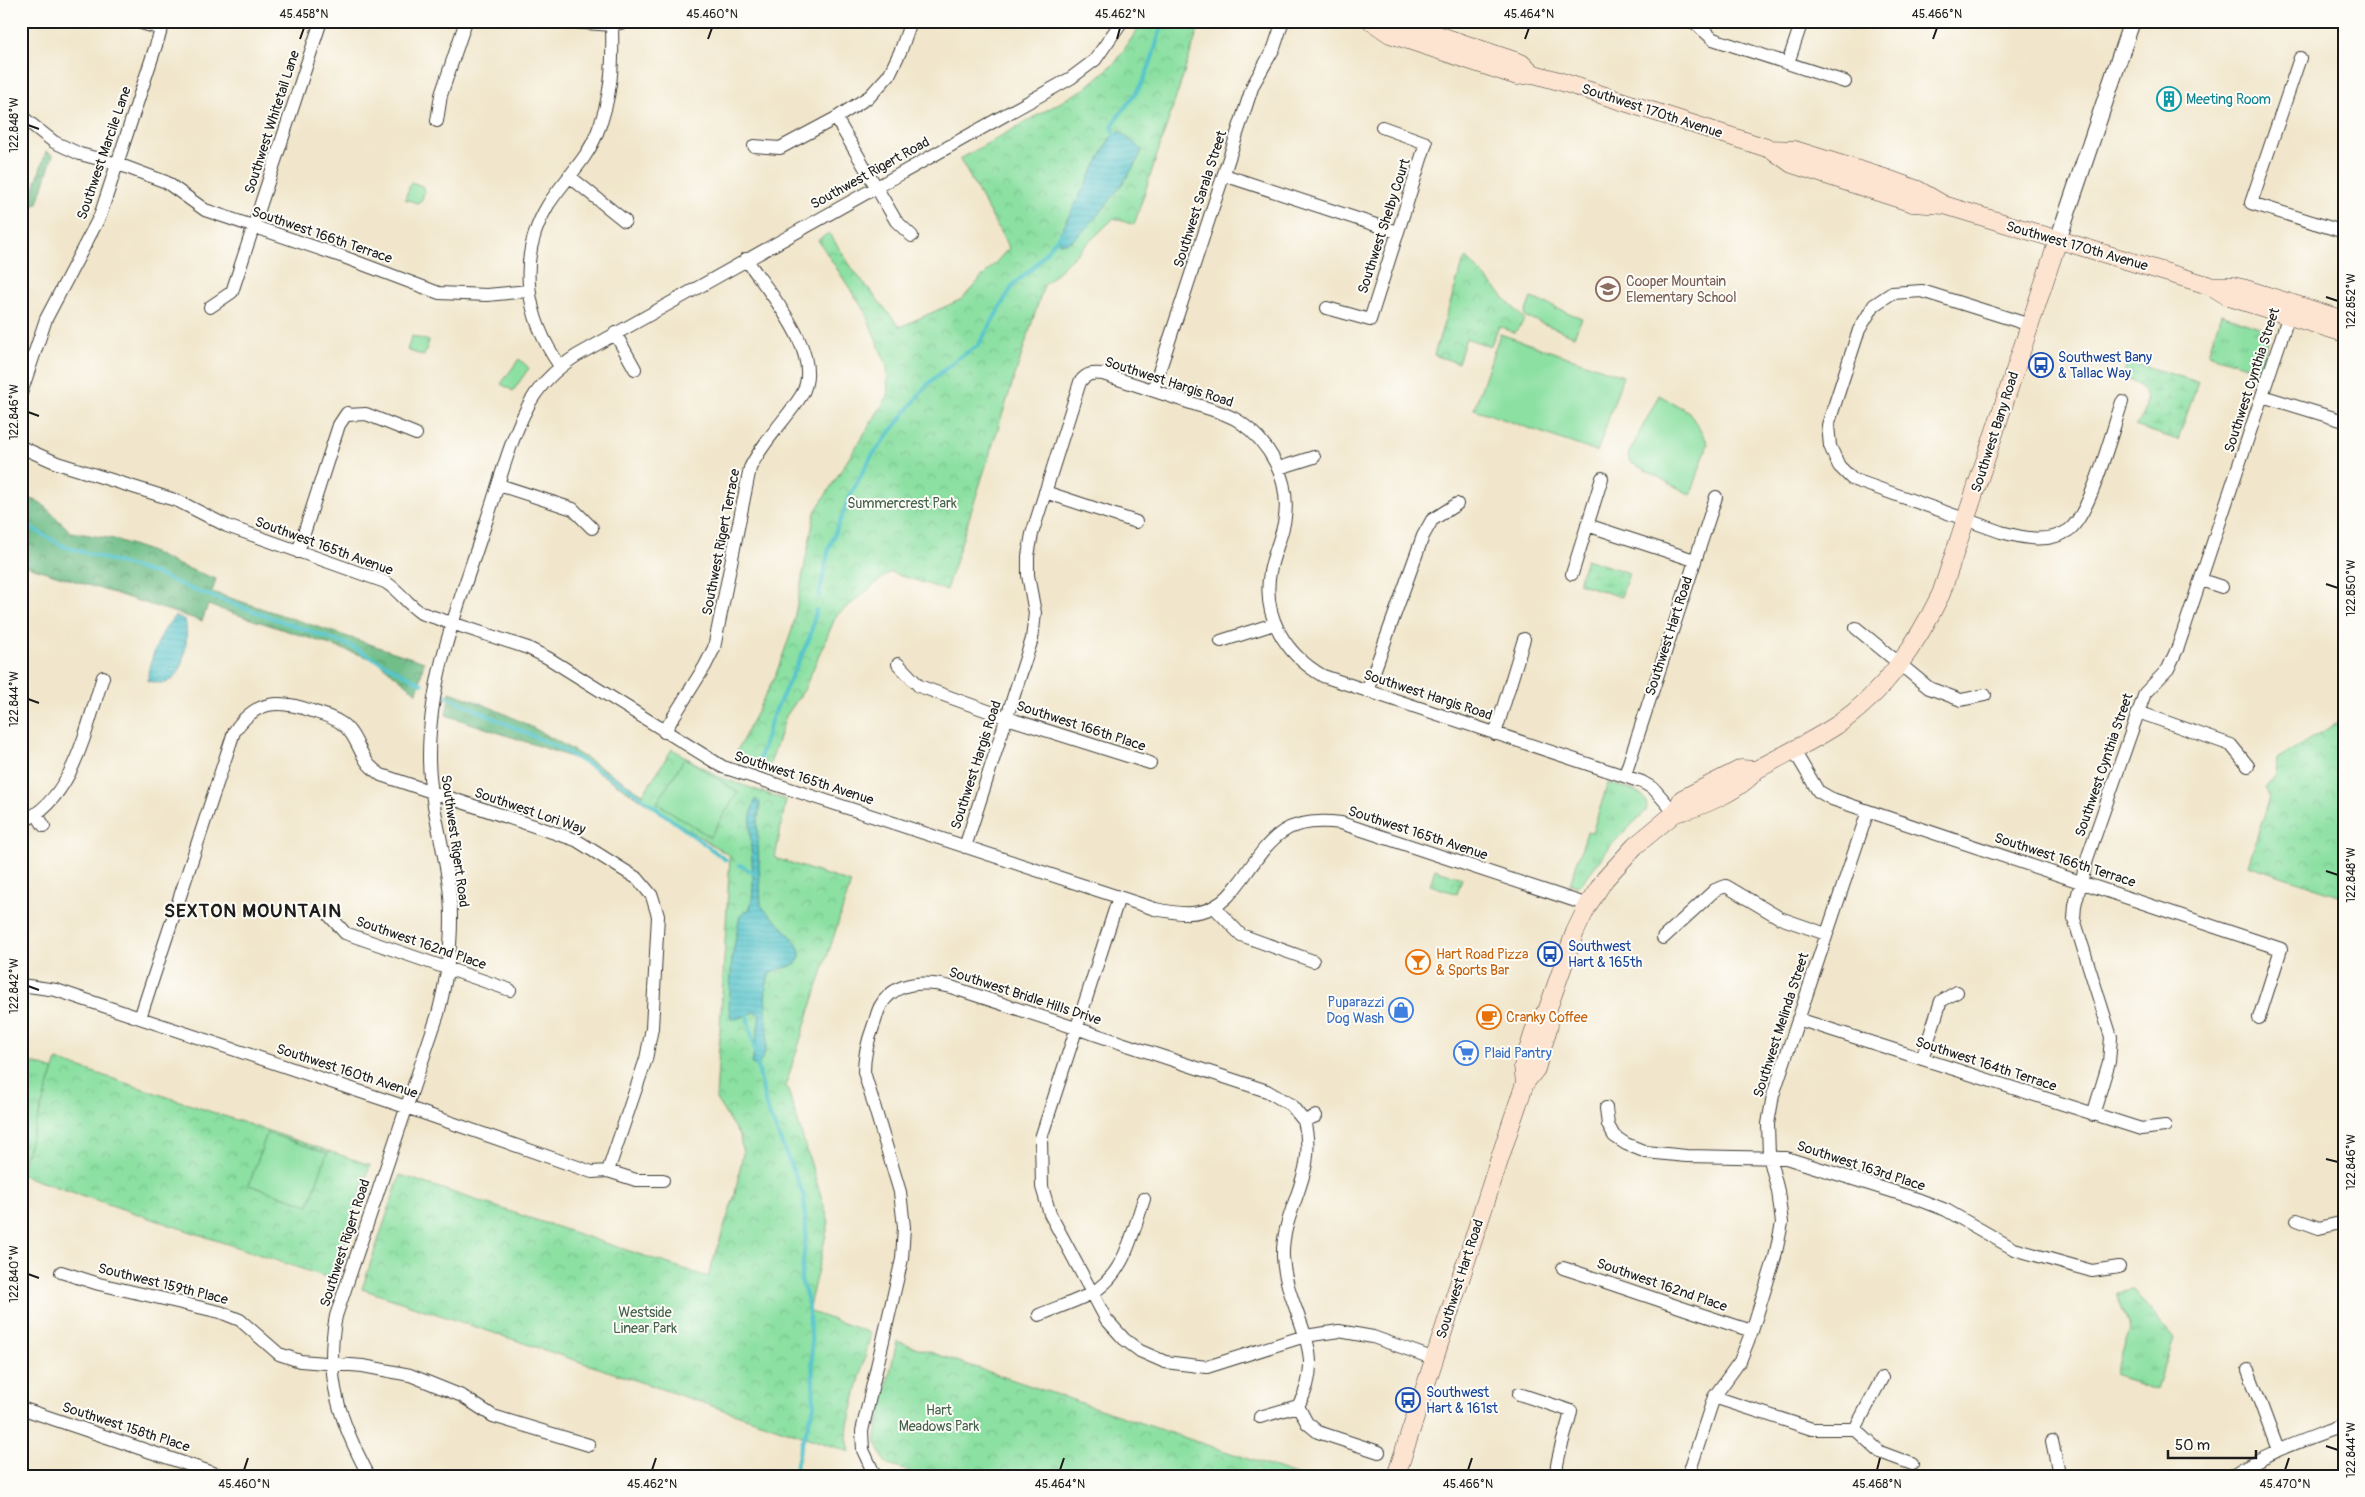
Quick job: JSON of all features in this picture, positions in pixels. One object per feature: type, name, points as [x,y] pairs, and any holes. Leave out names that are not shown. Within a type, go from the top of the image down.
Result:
[{"type":"main road","name":"Southwest 170th Avenue","points":[[1371,21],[1390,34],[1517,76],[1534,74]]},
{"type":"main road","name":"Southwest 170th Avenue","points":[[1389,21],[1420,29],[1521,63],[1534,74],[1770,149],[1795,150],[1885,178],[1918,190],[1944,205],[2210,286],[2229,298],[2344,320]]},
{"type":"main road","name":"Southwest Bany Road","points":[[1588,905],[1605,879],[1625,856],[1675,813],[1690,810],[1748,781],[1756,770],[1837,724],[1864,703],[1900,665],[1914,645],[1941,594],[2058,240]]},
{"type":"main road","name":"Southwest 170th Avenue","points":[[2291,311],[2344,333]]},
{"type":"main road","name":"Southwest Hart Road","points":[[1396,1476],[1525,1083],[1523,1066],[1537,1022],[1547,1011],[1575,932],[1588,905]]},
{"type":"street","name":"Southwest Whitetail Lane","points":[[210,307],[232,292],[321,21]]},
{"type":"street","points":[[437,121],[441,95],[466,21]]},
{"type":"street","points":[[561,21],[612,25],[628,21]]},
{"type":"street","points":[[754,146],[780,148],[836,118],[870,96],[889,75],[901,50],[911,21]]},
{"type":"street","name":"Southwest Rigert Road","points":[[369,1476],[342,1420],[335,1394],[331,1364],[332,1338],[336,1316],[438,1014],[447,969],[451,902],[432,794],[429,761],[431,707],[453,624],[499,485],[527,408],[539,390],[560,366],[746,259],[1071,78],[1095,60],[1122,21]]},
{"type":"street","name":"Southwest Sarala Street","points":[[1153,390],[1253,85],[1274,48],[1283,21]]},
{"type":"street","points":[[1693,21],[1713,39],[1845,82]]},
{"type":"street","points":[[1788,63],[1802,21]]},
{"type":"street","name":"Southwest Bany Road","points":[[2058,240],[2132,21]]},
{"type":"street","name":"Southwest Marcile Lane","points":[[21,393],[46,319],[100,216],[163,25],[141,23]]},
{"type":"street","points":[[560,366],[538,328],[528,291],[530,265],[537,226],[548,205],[586,155],[597,135],[606,106],[613,68],[612,25]]},
{"type":"street","points":[[2300,58],[2251,203],[2344,232]]},
{"type":"street","name":"Southwest 166th Terrace","points":[[21,116],[54,142],[80,154],[118,164],[166,182],[205,210],[341,256],[438,292],[487,295],[528,291]]},
{"type":"street","points":[[836,118],[896,221],[912,236]]},
{"type":"street","name":"Southwest Shelby Court","points":[[1327,308],[1370,320],[1426,143],[1382,127]]},
{"type":"street","points":[[1224,174],[1397,232]]},
{"type":"street","points":[[569,176],[625,221]]},
{"type":"street","name":"Southwest Rigert Terrace","points":[[664,732],[714,648],[750,468],[756,455],[801,396],[807,377],[808,366],[802,341],[746,259]]},
{"type":"street","points":[[2030,325],[1922,291],[1892,293],[1874,305],[1859,330],[1828,425],[1830,446],[1839,466],[1852,479],[2024,538],[2042,540],[2069,530],[2086,508],[2122,402]]},
{"type":"street","name":"Southwest Cynthia Street","points":[[2093,1115],[2109,1062],[2111,1037],[2074,918],[2081,881],[2145,693],[2168,669],[2201,580],[2291,311]]},
{"type":"street","points":[[615,333],[636,369]]},
{"type":"street","name":"Southwest Hargis Road","points":[[965,847],[1032,639],[1035,613],[1028,575],[1028,556],[1032,534],[1080,382],[1085,375],[1103,374],[1238,421],[1266,448],[1279,468],[1284,483],[1285,516],[1270,570],[1269,605],[1274,624],[1283,641],[1299,660],[1323,676],[1625,776],[1654,789],[1675,813]]},
{"type":"street","points":[[2262,396],[2344,421]]},
{"type":"street","points":[[298,552],[339,425],[347,414],[366,414],[416,434]]},
{"type":"street","name":"Southwest 165th Avenue","points":[[21,447],[57,463],[178,501],[201,512],[213,521],[385,582],[396,588],[411,607],[421,613],[528,648],[548,658],[723,767],[1155,909],[1178,913],[1197,912],[1214,907],[1232,892],[1266,846],[1279,833],[1297,824],[1318,820],[1340,823],[1588,905]]},
{"type":"street","points":[[1279,468],[1314,457]]},
{"type":"street","points":[[1572,574],[1602,478]]},
{"type":"street","points":[[499,485],[573,510],[592,528]]},
{"type":"street","points":[[1045,492],[1136,522]]},
{"type":"street","name":"Southwest Hart Road","points":[[1625,776],[1716,497]]},
{"type":"street","points":[[1367,691],[1423,536],[1432,520],[1457,504]]},
{"type":"street","points":[[1588,525],[1694,560]]},
{"type":"street","points":[[2201,580],[2222,587]]},
{"type":"street","points":[[1221,641],[1274,624]]},
{"type":"street","points":[[1856,628],[1929,688],[1961,700],[1984,695]]},
{"type":"street","points":[[1495,734],[1524,639]]},
{"type":"street","name":"Southwest 166th Place","points":[[898,664],[919,686],[1007,718],[1150,764]]},
{"type":"street","points":[[21,822],[41,821],[47,807],[64,784],[103,677]]},
{"type":"street","name":"Southwest Lori Way","points":[[140,1018],[234,732],[251,713],[260,707],[281,703],[291,704],[342,723],[356,739],[367,762],[381,775],[432,794],[576,840],[638,879],[652,896],[658,916],[652,1028],[646,1058],[608,1171]]},
{"type":"street","points":[[2138,712],[2232,745],[2248,766]]},
{"type":"street","name":"Southwest 166th Terrace","points":[[1793,750],[1818,791],[1832,799],[2281,948],[2259,1018]]},
{"type":"street","name":"Southwest Melinda Street","points":[[1688,1476],[1714,1398],[1740,1361],[1752,1331],[1775,1257],[1782,1223],[1778,1191],[1770,1156],[1768,1124],[1773,1095],[1868,811]]},
{"type":"street","points":[[1663,938],[1715,890],[1726,886],[1780,918],[1826,934]]},
{"type":"street","points":[[1119,897],[1041,1138],[1040,1160],[1042,1187],[1050,1214],[1090,1294],[1106,1319],[1124,1339],[1140,1351],[1165,1362],[1207,1367],[1305,1336],[1339,1332],[1373,1337],[1435,1358]]},
{"type":"street","points":[[1214,907],[1241,935],[1313,960]]},
{"type":"street","name":"Southwest 162nd Place","points":[[329,916],[345,933],[510,990]]},
{"type":"street","name":"Southwest Bridle Hills Drive","points":[[875,1476],[863,1450],[862,1431],[902,1259],[904,1227],[900,1192],[864,1072],[864,1052],[881,1004],[895,991],[913,983],[931,982],[1268,1091],[1310,1119],[1307,1166],[1283,1245],[1284,1273],[1305,1336],[1312,1365],[1304,1397],[1298,1406]]},
{"type":"street","name":"Southwest 160th Avenue","points":[[21,985],[56,990],[406,1107],[592,1172],[608,1171],[636,1180],[663,1180]]},
{"type":"street","points":[[1922,1059],[1941,1001],[1956,992]]},
{"type":"street","name":"Southwest 164th Terrace","points":[[1798,1019],[2141,1129],[2165,1126]]},
{"type":"street","name":"Southwest 163rd Place","points":[[1606,1108],[1608,1125],[1614,1136],[1626,1144],[1646,1152],[1686,1156],[1770,1156],[1800,1162],[1946,1210],[2014,1249],[2092,1271],[2119,1267]]},
{"type":"street","points":[[1039,1314],[1090,1294],[1111,1278],[1126,1255],[1144,1199]]},
{"type":"street","points":[[2297,1220],[2319,1228],[2344,1222]]},
{"type":"street","name":"Southwest 162nd Place","points":[[1563,1268],[1645,1294],[1683,1310],[1752,1331]]},
{"type":"street","name":"Southwest 159th Place","points":[[61,1272],[99,1284],[220,1312],[240,1320],[278,1354],[300,1361],[363,1366],[410,1375],[462,1396],[493,1416],[589,1445]]},
{"type":"street","points":[[2248,1370],[2278,1450]]},
{"type":"street","points":[[1855,1429],[1882,1378]]},
{"type":"street","points":[[1519,1394],[1571,1411],[1568,1432],[1556,1468],[1556,1476]]},
{"type":"street","points":[[1714,1398],[1812,1429],[1855,1429],[1880,1452],[1912,1464]]},
{"type":"street","points":[[1260,1417],[1298,1406],[1307,1423],[1318,1432],[1379,1452]]},
{"type":"street","name":"Southwest 158th Place","points":[[21,1408],[222,1476]]},
{"type":"street","points":[[2231,1476],[2249,1464],[2278,1450],[2344,1425]]},
{"type":"street","points":[[2052,1441],[2058,1470],[2056,1476]]},
{"type":"green space","name":"Summercrest Park","points":[[1143,21],[1201,21],[1134,225],[1114,218],[1044,285],[946,590],[890,572],[836,616],[804,690],[786,716],[769,767],[735,755],[776,674],[792,630],[815,512],[888,396],[887,366],[864,310],[818,240],[829,233],[854,271],[900,327],[962,299],[1009,248],[960,159],[1084,89],[1116,62]]},
{"type":"green space","points":[[46,151],[53,155],[38,203],[21,213],[21,204],[31,198]]},
{"type":"green space","points":[[411,182],[422,186],[424,191],[422,200],[417,203],[405,199]]},
{"type":"green space","points":[[1467,258],[1525,320],[1514,333],[1499,326],[1490,347],[1466,338],[1458,363],[1434,355],[1463,262]]},
{"type":"green space","points":[[1531,298],[1556,307],[1555,311],[1556,308],[1582,318],[1574,336],[1524,316]]},
{"type":"green space","points":[[2221,314],[2265,329],[2268,340],[2259,370],[2208,354]]},
{"type":"green space","points":[[1500,334],[1623,376],[1597,452],[1474,409]]},
{"type":"green space","points":[[412,336],[429,341],[424,356],[407,350]]},
{"type":"green space","points":[[519,359],[529,368],[513,391],[501,384]]},
{"type":"green space","points":[[2128,361],[2198,382],[2178,440],[2135,426],[2144,412],[2146,397],[2138,385],[2132,380],[2123,377]]},
{"type":"green space","points":[[1659,395],[1689,412],[1708,443],[1691,495],[1630,462],[1628,455]]},
{"type":"green space","points":[[21,495],[41,503],[71,532],[114,539],[147,550],[176,564],[216,579],[212,592],[424,662],[417,693],[376,660],[208,605],[202,621],[21,564]]},
{"type":"green space","points":[[1586,559],[1629,573],[1621,597],[1578,583]]},
{"type":"green space","points":[[450,692],[526,724],[573,750],[643,794],[640,799],[577,759],[446,715]]},
{"type":"green space","points":[[2344,719],[2344,897],[2248,865],[2270,797],[2265,788],[2276,776],[2277,759]]},
{"type":"green space","name":"Westside Linear Park","points":[[672,749],[719,777],[786,800],[775,858],[851,883],[786,1084],[829,1222],[808,1311],[871,1333],[848,1425],[847,1438],[850,1452],[362,1289],[400,1175],[708,1277],[735,1194],[743,1153],[740,1137],[716,1099],[730,856],[640,799]]},
{"type":"green space","points":[[685,758],[738,792],[710,837],[657,803]]},
{"type":"green space","points":[[1608,783],[1641,794],[1647,804],[1646,811],[1612,844],[1582,883],[1578,885],[1570,884],[1587,832],[1592,833]]},
{"type":"green space","points":[[1435,869],[1462,878],[1457,894],[1430,885]]},
{"type":"green space","points":[[21,1059],[54,1070],[21,1169]]},
{"type":"green space","points":[[57,1060],[370,1165],[332,1279],[21,1175],[21,1169]]},
{"type":"green space","points":[[267,1133],[327,1153],[309,1205],[249,1185]]},
{"type":"green space","points":[[2133,1290],[2174,1338],[2157,1389],[2114,1375],[2130,1329],[2116,1293]]},
{"type":"green space","name":"Hart Meadows Park","points":[[897,1341],[1299,1476],[922,1476],[886,1464],[876,1443],[876,1434]]},
{"type":"water","points":[[1120,131],[1142,150],[1138,159],[1097,216],[1075,238],[1067,243],[1059,243],[1059,235],[1110,138]]},
{"type":"water","points":[[175,616],[185,620],[186,645],[182,663],[174,678],[168,682],[148,681],[156,647]]},
{"type":"water","points":[[756,799],[760,803],[757,824],[761,905],[795,941],[800,957],[793,965],[770,973],[766,996],[766,1045],[763,1056],[757,1066],[752,1064],[760,1015],[755,1012],[736,1019],[731,1018],[729,1007],[732,958],[740,915],[744,911],[749,911],[752,898],[753,868],[750,823]]},
{"type":"waterway","points":[[1117,139],[1112,127],[1136,93],[1147,72],[1163,21]]},
{"type":"waterway","points":[[819,596],[829,548],[850,496],[871,457],[927,385],[958,358],[978,346],[1013,285],[1035,266],[1062,232]]},
{"type":"waterway","points":[[28,526],[63,546],[157,574],[191,589],[351,646],[422,684]]},
{"type":"waterway","points":[[759,761],[772,718],[810,637],[816,610]]},
{"type":"waterway","points":[[444,695],[559,748],[626,786],[726,860]]},
{"type":"waterway","points":[[740,865],[756,874]]},
{"type":"waterway","points":[[746,1011],[756,1055]]},
{"type":"waterway","points":[[757,1062],[766,1106],[804,1196],[806,1234],[801,1280],[807,1298],[811,1333],[814,1406],[794,1476]]},
{"type":"place","name":"Meeting Room","points":[[2169,99]]},
{"type":"place","name":"Cooper Mountain Elementary School","points":[[1608,289]]},
{"type":"place","name":"Southwest Bany & Tallac Way","points":[[2041,365]]},
{"type":"place","name":"Southwest Hart & 165th","points":[[1550,954]]},
{"type":"place","name":"Hart Road Pizza & Sports Bar","points":[[1418,962]]},
{"type":"place","name":"Puparazzi Dog Wash","points":[[1401,1010]]},
{"type":"place","name":"Cranky Coffee","points":[[1489,1017]]},
{"type":"place","name":"Plaid Pantry","points":[[1466,1053]]},
{"type":"place","name":"Southwest Hart & 161st","points":[[1408,1400]]},
{"type":"district","name":"SEXTON MOUNTAIN","points":[[253,911]]}]
